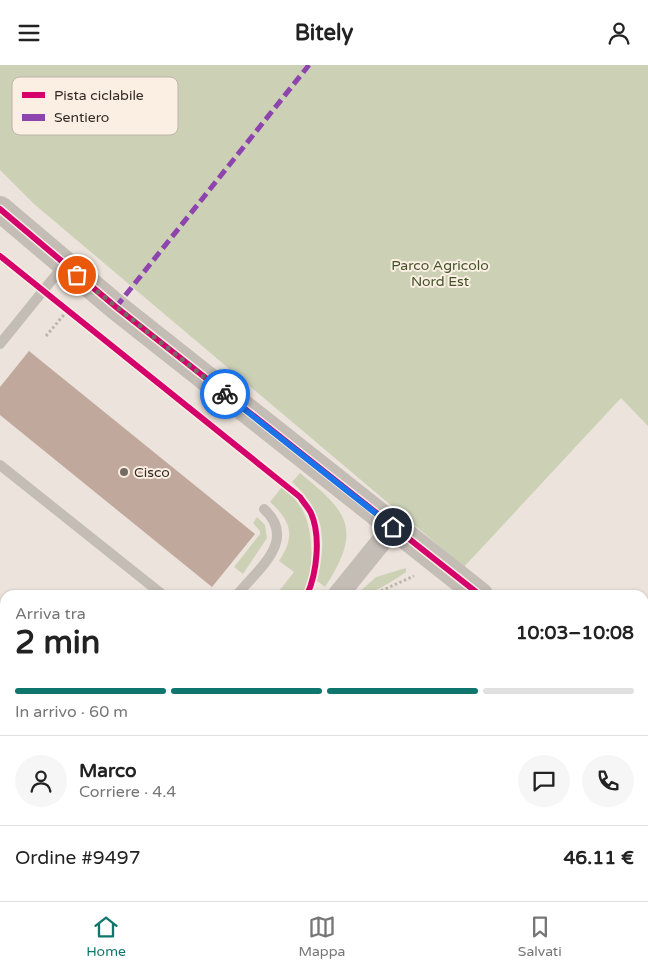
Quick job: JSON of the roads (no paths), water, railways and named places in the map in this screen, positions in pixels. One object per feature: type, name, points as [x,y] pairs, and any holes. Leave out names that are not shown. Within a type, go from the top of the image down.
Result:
[{"type":"street","points":[[0,209],[64,265],[474,590]]},
{"type":"street","points":[[342,590],[393,527]]},
{"type":"lane","points":[[0,344],[64,265]]},
{"type":"lane","points":[[0,465],[157,590]]},
{"type":"lane","points":[[241,590],[277,546],[279,537],[277,528],[272,517],[264,509]]},
{"type":"place","name":"Cisco","points":[[124,472]]},
{"type":"park label","name":"Parco Agricolo Nord Est","points":[[440,273]]}]
